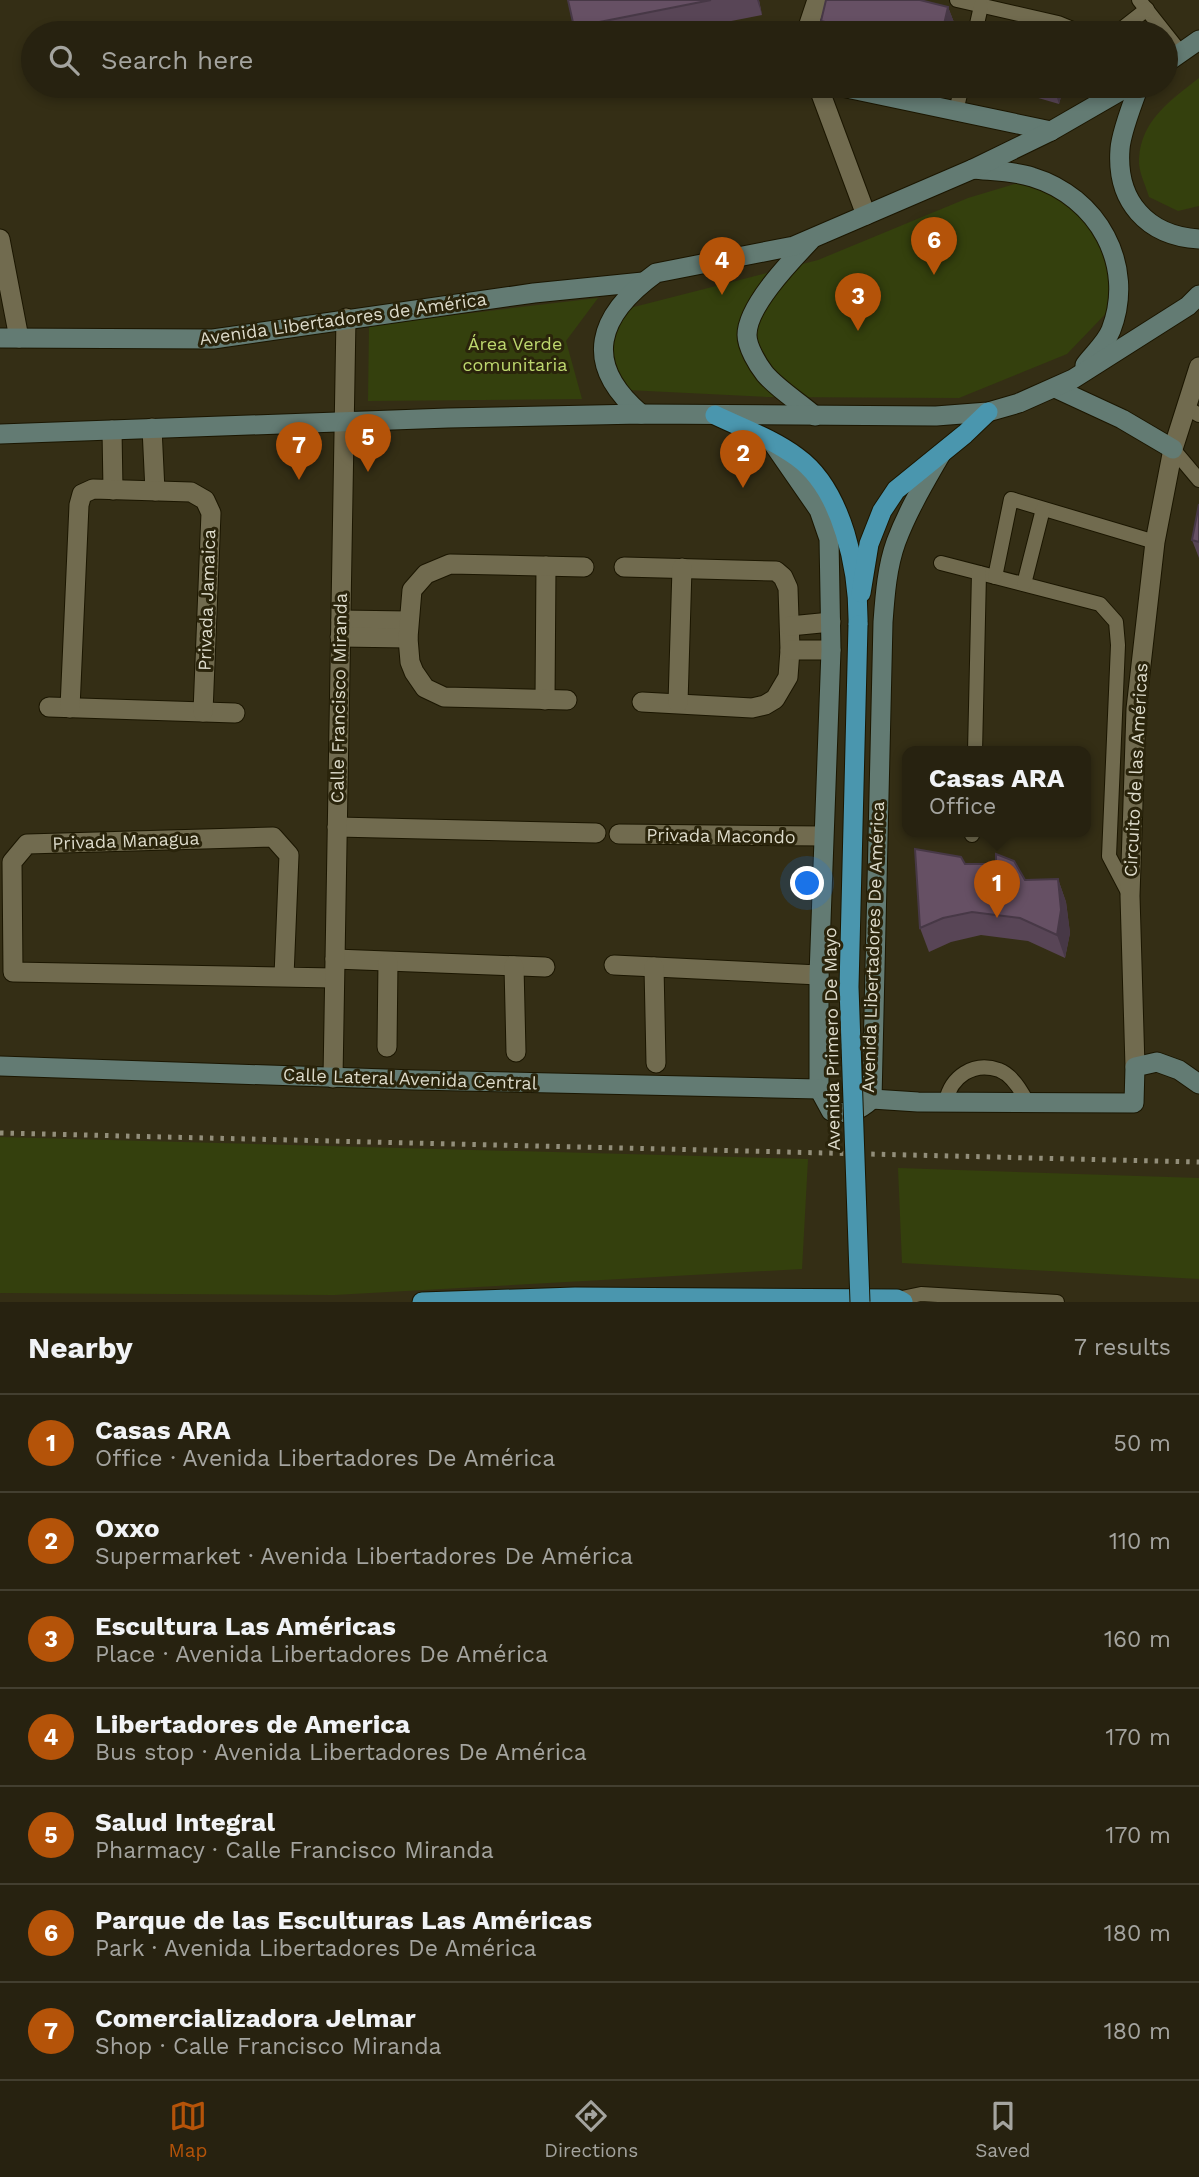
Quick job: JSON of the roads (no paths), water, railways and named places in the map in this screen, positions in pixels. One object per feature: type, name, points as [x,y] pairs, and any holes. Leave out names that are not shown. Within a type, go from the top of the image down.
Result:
[{"type":"highway","name":"Avenida Primero De Mayo","points":[[860,1302],[849,986],[858,616],[869,544],[882,511],[896,490],[988,412]]},
{"type":"highway","name":"Avenida Primero De Mayo","points":[[715,415],[799,458],[824,485],[839,514],[848,542],[858,616]]},
{"type":"highway","points":[[422,1302],[575,1297],[900,1301]]},
{"type":"main road","points":[[1178,55],[1199,40]]},
{"type":"main road","points":[[894,98],[1051,131]]},
{"type":"main road","points":[[641,414],[614,386],[604,368],[602,347],[607,327],[620,308],[643,282],[656,273],[794,246],[973,169],[1051,131],[1108,98]]},
{"type":"main road","points":[[1135,98],[1120,146],[1121,181],[1135,210],[1160,230],[1199,239]]},
{"type":"main road","points":[[973,169],[1031,176],[1055,187],[1085,208],[1108,237],[1117,266],[1118,304],[1110,333],[1073,379]]},
{"type":"main road","points":[[813,238],[776,278],[757,310],[747,334],[750,349],[765,373],[816,416]]},
{"type":"main road","name":"Avenida Libertadores de América","points":[[10,338],[212,339],[534,293],[643,282]]},
{"type":"main road","points":[[0,434],[344,421],[641,414],[936,416],[988,412],[1073,379],[1188,306],[1199,295]]},
{"type":"main road","points":[[1055,388],[1122,419],[1173,449]]},
{"type":"main road","points":[[772,442],[819,510],[829,539],[831,650],[819,975],[819,1089]]},
{"type":"main road","name":"Avenida Libertadores De América","points":[[819,1089],[831,1111],[842,1114],[854,1112],[872,1099],[883,622],[887,581],[895,544],[911,506],[942,453]]},
{"type":"main road","points":[[872,1099],[1134,1103],[1135,1067],[1157,1062],[1180,1070],[1199,1084]]},
{"type":"main road","name":"Calle Lateral Avenida Central","points":[[0,1066],[333,1078],[819,1089]]},
{"type":"street","points":[[810,21],[817,0]]},
{"type":"street","points":[[822,98],[866,215]]},
{"type":"street","points":[[0,239],[10,338]]},
{"type":"street","name":"Calle Francisco Miranda","points":[[333,1078],[346,318]]},
{"type":"street","name":"Circuito de las Américas","points":[[1135,1067],[1130,897],[1136,709],[1155,542],[1173,449],[1193,411],[1199,368]]},
{"type":"street","points":[[152,428],[155,491]]},
{"type":"street","points":[[112,430],[113,490]]},
{"type":"street","name":"Privada Jamaica","points":[[70,708],[79,505],[82,494],[93,489],[191,492],[205,500],[211,513],[203,712]]},
{"type":"street","points":[[567,700],[444,697],[425,688],[414,672],[408,630],[412,590],[419,580],[432,570],[450,564],[584,567]]},
{"type":"street","points":[[545,700],[546,566]]},
{"type":"street","points":[[624,567],[775,571],[789,588],[788,677],[775,699],[752,708],[642,702]]},
{"type":"street","points":[[678,703],[682,568]]},
{"type":"street","points":[[790,626],[831,622]]},
{"type":"street","points":[[341,629],[408,630]]},
{"type":"street","points":[[790,650],[831,650]]},
{"type":"street","points":[[49,707],[235,713]]},
{"type":"street","points":[[337,827],[596,833]]},
{"type":"street","name":"Privada Macondo","points":[[619,834],[823,836]]},
{"type":"street","name":"Privada Managua","points":[[284,976],[289,855],[273,837],[27,844],[12,862],[13,972],[284,976],[388,962],[545,967]]},
{"type":"street","points":[[387,1047],[388,962]]},
{"type":"street","points":[[614,965],[819,975]]},
{"type":"street","points":[[514,966],[516,1052]]},
{"type":"street","points":[[654,967],[656,1063]]},
{"type":"lane","points":[[957,0],[1049,21]]},
{"type":"lane","points":[[1128,21],[1143,5],[1152,21]]},
{"type":"lane","points":[[978,21],[981,6]]},
{"type":"lane","points":[[956,111],[959,98]]},
{"type":"lane","points":[[1173,449],[1199,480]]},
{"type":"lane","points":[[995,577],[1011,499],[1155,542]]},
{"type":"lane","points":[[1024,584],[1043,509]]},
{"type":"lane","points":[[942,563],[1100,604],[1116,622],[1118,645],[1109,856],[1130,897]]},
{"type":"lane","points":[[975,746],[979,573]]},
{"type":"lane","points":[[946,1101],[948,1089],[961,1073],[980,1067],[1000,1070],[1018,1085],[1027,1102]]},
{"type":"lane","points":[[900,1301],[921,1294],[1058,1302]]},
{"type":"railway","points":[[0,1133],[1199,1162]]},
{"type":"place","name":"Parque de las Esculturas Las Américas","points":[[934,275]]},
{"type":"place","name":"Libertadores de America","points":[[722,295]]},
{"type":"place","name":"Escultura Las Américas","points":[[858,331]]},
{"type":"place","name":"Salud Integral","points":[[368,472]]},
{"type":"place","name":"Comercializadora Jelmar","points":[[299,480]]},
{"type":"place","name":"Oxxo","points":[[743,488]]},
{"type":"place","name":"Casas ARA","points":[[997,918]]},
{"type":"park label","name":"Área Verde comunitaria","points":[[515,354]]}]
